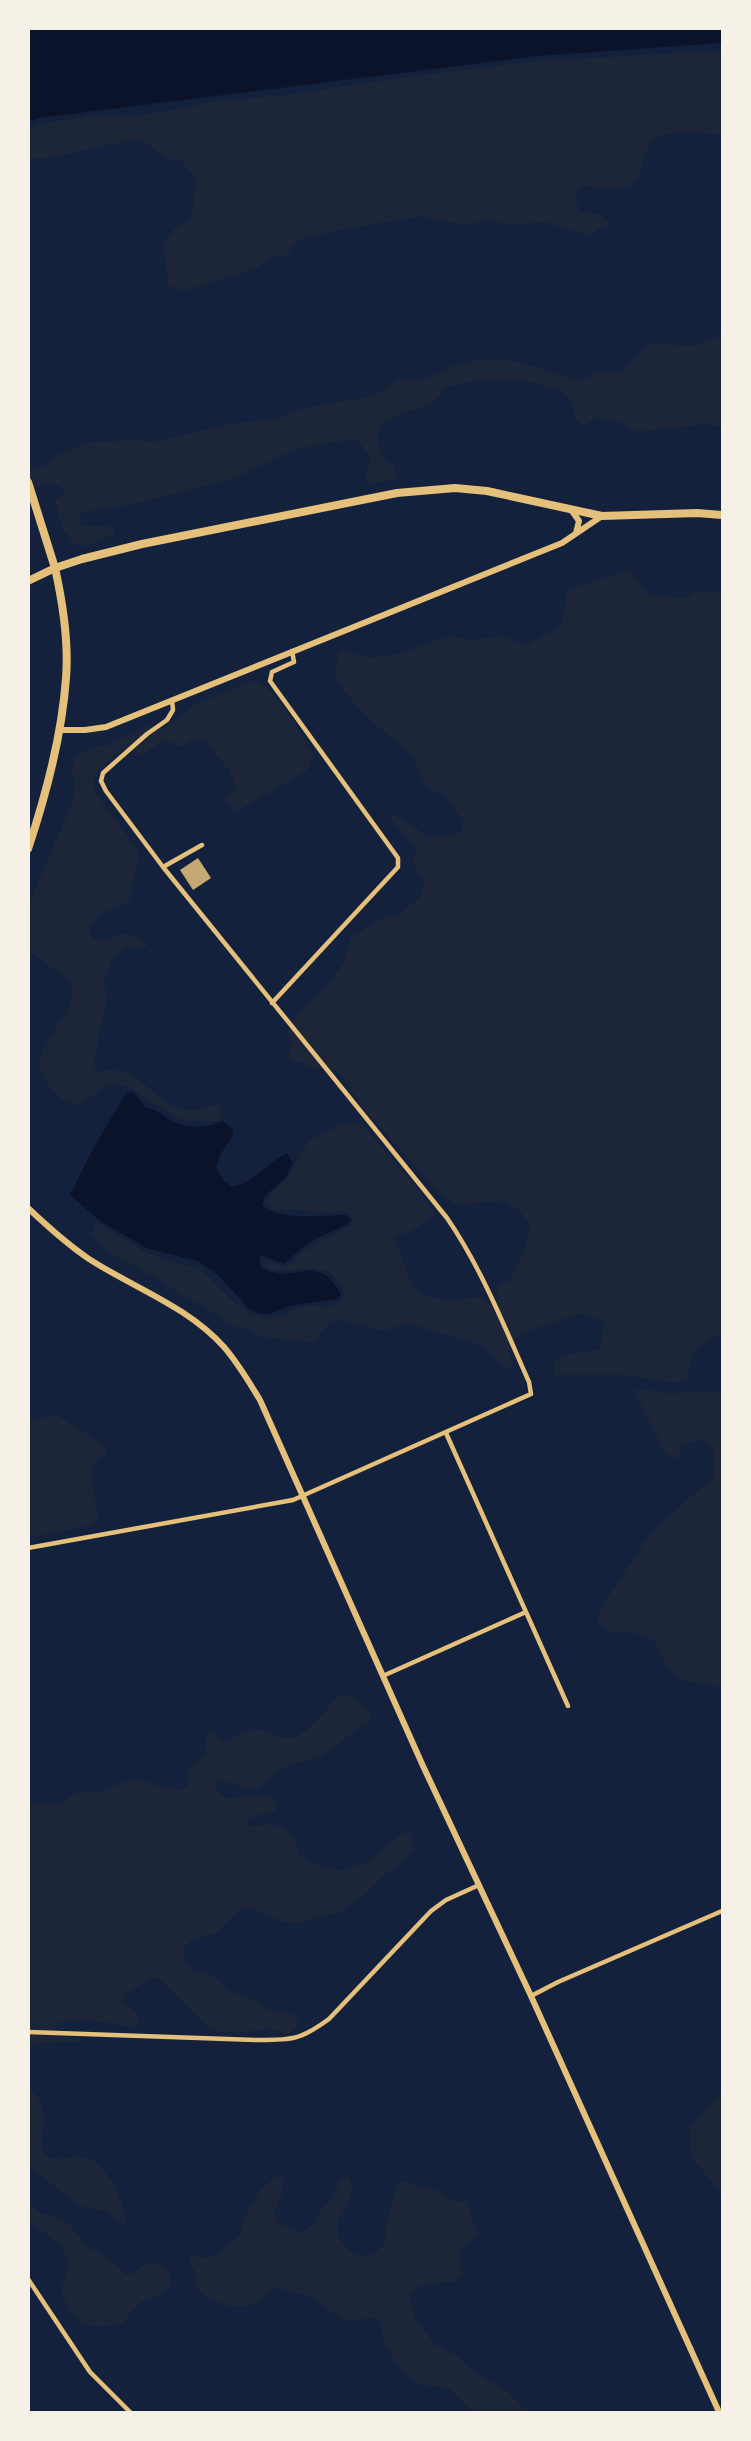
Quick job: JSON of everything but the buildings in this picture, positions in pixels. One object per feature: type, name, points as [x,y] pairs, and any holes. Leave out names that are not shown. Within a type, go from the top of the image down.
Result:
[{"type":"main road","points":[[28,482],[55,568],[63,607],[66,677],[59,730],[28,849]]},
{"type":"main road","points":[[28,581],[55,568],[82,559],[142,544],[397,493],[455,488],[487,491],[602,516],[698,513],[723,515]]},
{"type":"street","points":[[572,511],[579,521],[576,533]]},
{"type":"street","points":[[59,730],[106,727],[562,543],[602,516]]},
{"type":"street","points":[[272,1003],[398,867],[398,858],[270,681],[272,672],[294,662],[295,657],[292,651]]},
{"type":"street","points":[[28,1548],[282,1502],[446,1433],[531,1394],[530,1382],[468,1248],[422,1185],[272,1003],[163,867],[106,791],[101,781],[103,773],[147,734],[167,720],[173,710],[172,700]]},
{"type":"street","points":[[163,867],[202,845]]},
{"type":"street","points":[[28,1208],[52,1231],[88,1258],[183,1312],[223,1347],[243,1372],[260,1401],[719,2412]]},
{"type":"street","points":[[446,1433],[568,1706]]},
{"type":"street","points":[[385,1675],[526,1611]]},
{"type":"street","points":[[28,2032],[255,2040],[287,2040],[309,2034],[328,2019],[431,1911],[446,1900],[478,1885]]},
{"type":"street","points":[[531,1996],[558,1982],[723,1911]]},
{"type":"street","points":[[28,2279],[90,2372],[130,2412]]},
{"type":"shaded area","points":[[29,28],[722,28],[722,43],[539,56],[29,121]]},
{"type":"shaded area","points":[[712,51],[722,54],[722,135],[684,132],[662,135],[649,145],[639,176],[628,187],[582,185],[575,196],[579,211],[601,215],[611,225],[598,229],[590,236],[546,222],[507,225],[492,220],[465,225],[421,216],[333,231],[296,241],[288,255],[270,258],[258,268],[184,291],[168,286],[164,245],[174,229],[191,219],[196,181],[182,161],[165,158],[140,138],[44,159],[29,158],[29,131],[37,125],[86,116],[144,115],[217,101],[288,95],[412,76],[541,61]]},
{"type":"shaded area","points":[[722,335],[722,428],[708,424],[637,432],[623,424],[598,417],[583,426],[575,418],[571,400],[561,391],[524,380],[483,379],[445,388],[431,405],[406,412],[384,422],[377,434],[382,458],[395,466],[396,479],[369,484],[365,479],[371,457],[357,440],[328,442],[291,451],[237,477],[138,503],[80,513],[79,525],[115,527],[113,535],[85,546],[75,544],[62,529],[55,500],[66,493],[61,488],[48,484],[29,492],[28,467],[44,467],[57,455],[91,442],[137,440],[152,442],[235,423],[276,419],[305,408],[372,396],[398,380],[421,380],[456,365],[483,359],[516,361],[580,381],[598,372],[620,373],[649,343],[692,346]]},
{"type":"shaded area","points":[[630,569],[648,595],[684,598],[695,592],[722,592],[722,1333],[694,1350],[687,1379],[675,1383],[627,1375],[553,1375],[555,1361],[569,1354],[600,1349],[604,1322],[583,1313],[521,1333],[508,1351],[515,1368],[505,1369],[482,1345],[406,1323],[383,1331],[343,1320],[330,1322],[316,1340],[306,1342],[258,1336],[247,1327],[239,1328],[226,1322],[159,1279],[106,1251],[91,1234],[96,1222],[145,1252],[177,1264],[198,1268],[236,1304],[253,1315],[268,1318],[284,1316],[295,1308],[311,1305],[327,1307],[341,1301],[345,1293],[334,1276],[327,1271],[310,1269],[282,1271],[264,1266],[265,1260],[283,1266],[290,1263],[301,1253],[351,1225],[353,1218],[346,1213],[273,1209],[267,1203],[270,1195],[290,1175],[299,1155],[311,1139],[343,1124],[362,1124],[418,1189],[436,1215],[411,1231],[394,1237],[413,1288],[424,1295],[456,1302],[467,1298],[480,1298],[488,1303],[498,1300],[497,1286],[509,1281],[523,1252],[531,1228],[521,1212],[506,1201],[454,1204],[436,1190],[365,1110],[342,1076],[329,1067],[315,1069],[300,1062],[292,1063],[288,1057],[292,1044],[288,1031],[298,1013],[328,984],[343,964],[351,938],[382,918],[398,915],[420,897],[424,881],[412,862],[416,851],[394,824],[389,813],[429,838],[459,834],[464,822],[445,795],[425,784],[409,753],[350,698],[337,678],[336,664],[340,650],[369,658],[402,653],[449,636],[473,640],[502,636],[525,646],[562,625],[567,590]]},
{"type":"shaded area","points":[[256,680],[265,686],[281,704],[314,755],[307,770],[234,813],[225,798],[236,787],[229,770],[206,742],[193,740],[180,747],[166,740],[139,756],[136,752],[123,749],[93,776],[95,792],[139,852],[139,859],[129,901],[98,916],[88,928],[95,942],[121,933],[136,937],[148,944],[146,947],[126,947],[114,957],[103,980],[107,995],[93,1068],[100,1072],[114,1070],[126,1073],[175,1107],[194,1110],[218,1104],[223,1114],[218,1121],[185,1121],[150,1102],[128,1086],[108,1085],[79,1105],[63,1100],[46,1082],[40,1061],[48,1040],[72,999],[72,990],[70,981],[33,954],[29,957],[29,904],[73,801],[75,780],[71,769],[78,754],[94,747],[106,746],[149,726],[164,728],[197,703]]},
{"type":"shaded area","points":[[133,1092],[146,1108],[155,1110],[181,1125],[206,1126],[222,1121],[232,1128],[233,1135],[220,1155],[216,1167],[224,1181],[232,1187],[254,1177],[287,1153],[293,1163],[286,1177],[265,1196],[262,1205],[279,1214],[290,1216],[345,1215],[351,1219],[348,1224],[309,1242],[284,1264],[265,1256],[259,1257],[261,1267],[284,1274],[314,1271],[323,1274],[332,1281],[341,1295],[337,1299],[293,1305],[272,1313],[260,1314],[250,1310],[218,1275],[198,1261],[148,1249],[101,1222],[70,1195],[90,1154],[126,1093]]},
{"type":"shaded area","points":[[642,1389],[668,1393],[722,1392],[722,1689],[685,1681],[675,1676],[664,1662],[654,1640],[628,1631],[613,1634],[597,1622],[603,1605],[647,1538],[686,1500],[713,1479],[713,1449],[702,1440],[682,1445],[677,1459],[667,1455],[634,1391]]},
{"type":"shaded area","points":[[56,1414],[105,1446],[105,1455],[93,1463],[91,1477],[98,1515],[93,1525],[35,1537],[29,1534],[29,1421]]},
{"type":"shaded area","points":[[341,1694],[356,1699],[363,1705],[372,1717],[370,1723],[356,1730],[320,1756],[281,1769],[260,1788],[247,1788],[218,1780],[214,1785],[225,1799],[246,1796],[273,1797],[277,1804],[275,1811],[249,1818],[246,1822],[250,1827],[270,1824],[285,1827],[294,1838],[300,1855],[310,1863],[342,1871],[367,1862],[404,1832],[411,1834],[413,1848],[406,1860],[340,1912],[315,1917],[302,1923],[282,1922],[253,1908],[240,1909],[216,1933],[192,1940],[182,1950],[185,1963],[196,1972],[208,1973],[229,1991],[257,2001],[268,2010],[293,2013],[299,2023],[289,2034],[270,2029],[222,2032],[211,2029],[159,1978],[151,1978],[125,1995],[124,2003],[136,2013],[140,2024],[135,2028],[71,2020],[56,2026],[57,2036],[82,2038],[79,2042],[34,2043],[29,2048],[29,1803],[56,1804],[77,1793],[100,1792],[130,1780],[175,1790],[188,1787],[187,1770],[204,1756],[207,1732],[212,1731],[219,1739],[227,1742],[252,1729],[262,1730],[282,1738],[292,1738],[312,1725]]},
{"type":"shaded area","points":[[29,2087],[38,2098],[43,2110],[44,2125],[41,2142],[46,2157],[55,2159],[82,2157],[91,2159],[99,2165],[118,2194],[126,2223],[120,2225],[107,2212],[80,2206],[29,2167]]},
{"type":"shaded area","points":[[722,2094],[722,2195],[691,2156],[690,2127]]},
{"type":"shaded area","points":[[277,2175],[284,2179],[282,2194],[274,2213],[280,2224],[301,2233],[313,2224],[321,2209],[330,2202],[342,2178],[349,2176],[352,2189],[350,2199],[339,2219],[337,2230],[343,2244],[360,2255],[374,2254],[384,2244],[386,2223],[398,2182],[407,2181],[421,2189],[434,2189],[457,2202],[467,2201],[477,2234],[472,2241],[461,2248],[459,2262],[463,2274],[457,2282],[431,2283],[414,2291],[410,2296],[415,2317],[434,2344],[457,2356],[472,2371],[507,2391],[528,2412],[474,2412],[449,2388],[418,2384],[402,2372],[385,2346],[380,2321],[371,2317],[355,2321],[342,2319],[311,2297],[275,2287],[255,2304],[237,2307],[221,2304],[207,2297],[195,2287],[196,2273],[189,2263],[192,2256],[202,2258],[216,2255],[231,2243],[240,2234],[243,2220],[259,2192]]},
{"type":"shaded area","points":[[28,2204],[41,2213],[60,2218],[71,2226],[85,2245],[105,2256],[127,2275],[153,2262],[166,2267],[172,2283],[160,2295],[136,2306],[122,2324],[97,2326],[81,2322],[70,2310],[60,2287],[66,2275],[67,2256],[56,2242],[29,2222]]}]
